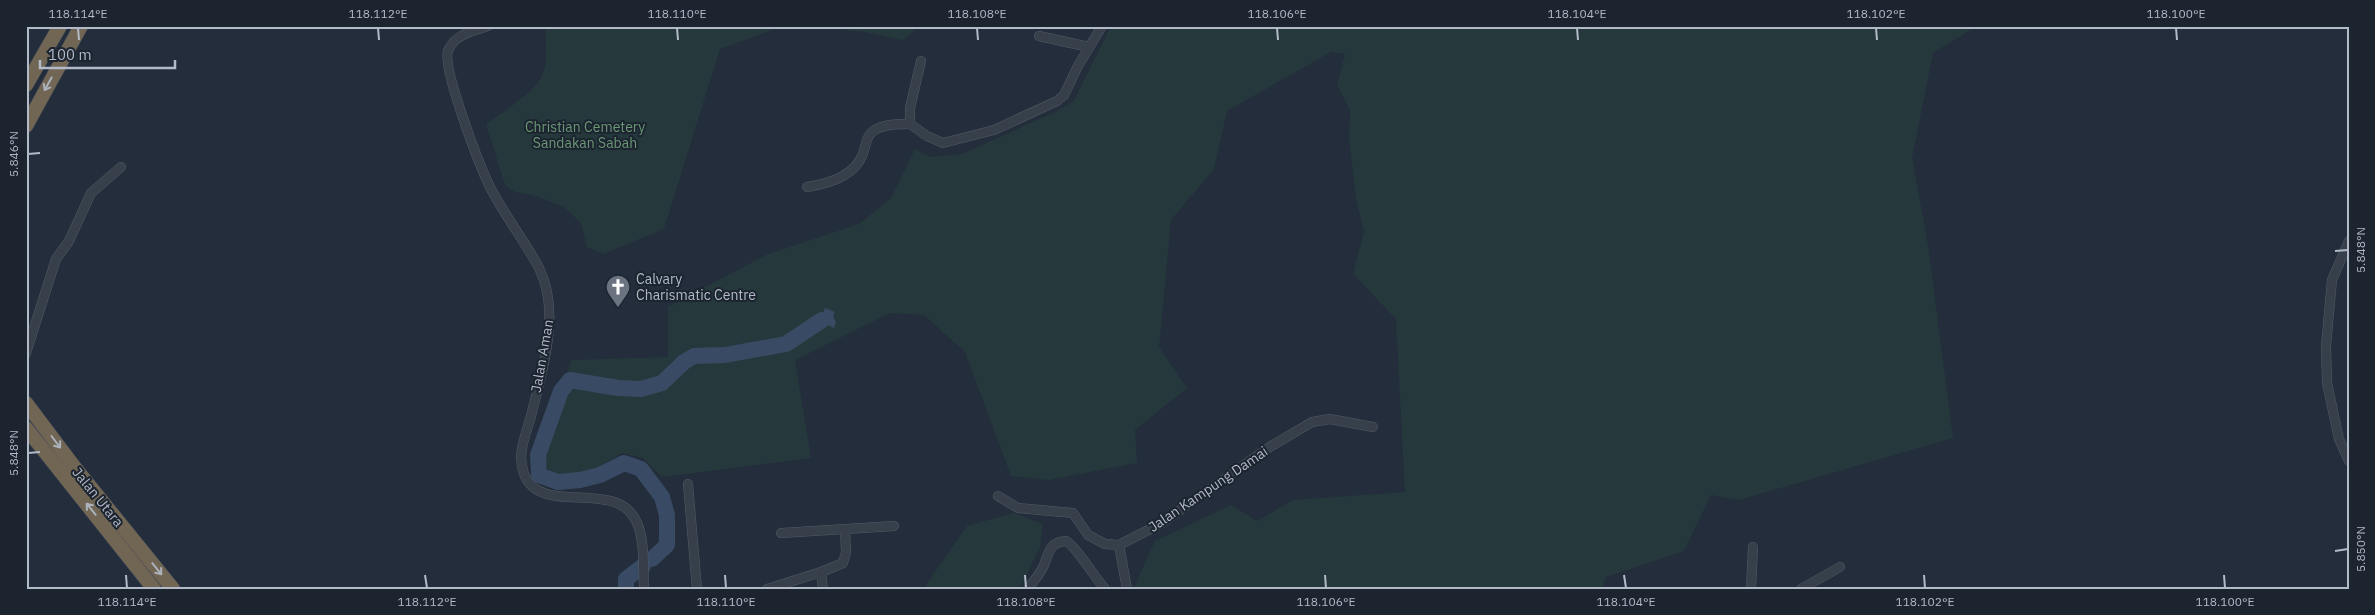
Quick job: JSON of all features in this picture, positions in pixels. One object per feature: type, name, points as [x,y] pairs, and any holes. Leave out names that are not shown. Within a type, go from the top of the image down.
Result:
[{"type":"highway","points":[[26,85],[60,26]]},
{"type":"highway","points":[[26,126],[80,26]]},
{"type":"highway","name":"Jalan Utara","points":[[26,403],[75,468],[173,589]]},
{"type":"highway","name":"Jalan Utara","points":[[26,428],[154,589]]},
{"type":"street","name":"Jalan Aman","points":[[488,26],[461,36],[454,41],[448,50],[446,59],[453,87],[490,186],[539,268],[550,309],[540,376],[521,452],[521,465],[525,477],[542,492],[555,496],[614,501],[626,510],[639,528],[644,589]]},
{"type":"street","points":[[807,187],[825,184],[849,172],[860,160],[868,137],[873,131],[885,126],[910,124],[927,136],[943,143],[994,130],[1057,101],[1064,94],[1102,26]]},
{"type":"street","points":[[1039,36],[1089,47]]},
{"type":"street","points":[[910,124],[910,108],[921,61]]},
{"type":"street","points":[[26,352],[56,259],[70,241],[91,193],[121,167]]},
{"type":"street","points":[[2349,241],[2332,280],[2326,346],[2327,383],[2339,440],[2349,461]]},
{"type":"street","name":"Jalan Kampung Damai","points":[[1119,545],[1162,523],[1261,453],[1312,422],[1330,419],[1373,428]]},
{"type":"street","points":[[688,484],[697,589]]},
{"type":"street","points":[[998,496],[1018,508],[1073,513],[1088,535],[1105,544],[1119,545],[1127,589]]},
{"type":"street","points":[[781,532],[894,526]]},
{"type":"street","points":[[767,589],[839,565],[845,559],[844,529]]},
{"type":"street","points":[[1028,589],[1044,565],[1048,551],[1056,542],[1066,541],[1073,545],[1091,574],[1105,589]]},
{"type":"street","points":[[1751,589],[1753,547]]},
{"type":"street","points":[[1801,589],[1840,567]]},
{"type":"street","points":[[821,572],[823,589]]},
{"type":"green space","name":"Christian Cemetery Sandakan Sabah","points":[[545,26],[783,26],[720,49],[664,229],[603,254],[587,247],[581,223],[564,207],[536,196],[515,192],[505,185],[486,124],[525,96],[542,76],[546,58]]},
{"type":"green space","points":[[808,26],[920,26],[903,40],[865,32]]},
{"type":"green space","points":[[1111,26],[1977,26],[1933,53],[1912,158],[1928,245],[1953,438],[1739,500],[1711,495],[1684,551],[1606,577],[1602,589],[1135,589],[1134,587],[1155,541],[1231,505],[1257,521],[1293,500],[1405,492],[1396,319],[1353,274],[1364,232],[1356,199],[1349,138],[1350,110],[1337,85],[1345,54],[1331,52],[1227,111],[1214,169],[1171,220],[1159,347],[1187,388],[1135,430],[1137,463],[1048,480],[1011,476],[965,352],[924,315],[890,313],[795,360],[811,458],[662,477],[643,458],[622,453],[595,468],[577,474],[568,475],[548,469],[545,458],[571,360],[668,357],[668,307],[768,254],[859,224],[891,198],[915,149],[930,157],[962,154],[1073,102]]},
{"type":"green space","points":[[1014,513],[1043,524],[1040,547],[1020,589],[923,589],[967,526]]},
{"type":"water","points":[[825,308],[835,312],[833,315],[836,323],[834,328],[824,323],[822,316]]},
{"type":"waterway","points":[[652,559],[667,545],[667,515],[662,497],[641,469],[624,463],[600,475],[580,480],[558,482],[539,475],[538,455],[561,391],[570,380],[618,388],[641,389],[662,383],[684,362],[694,356],[725,355],[786,344],[822,320]]},
{"type":"waterway","points":[[626,589],[626,579],[643,566]]},
{"type":"place","name":"Calvary Charismatic Centre","points":[[618,308]]}]
